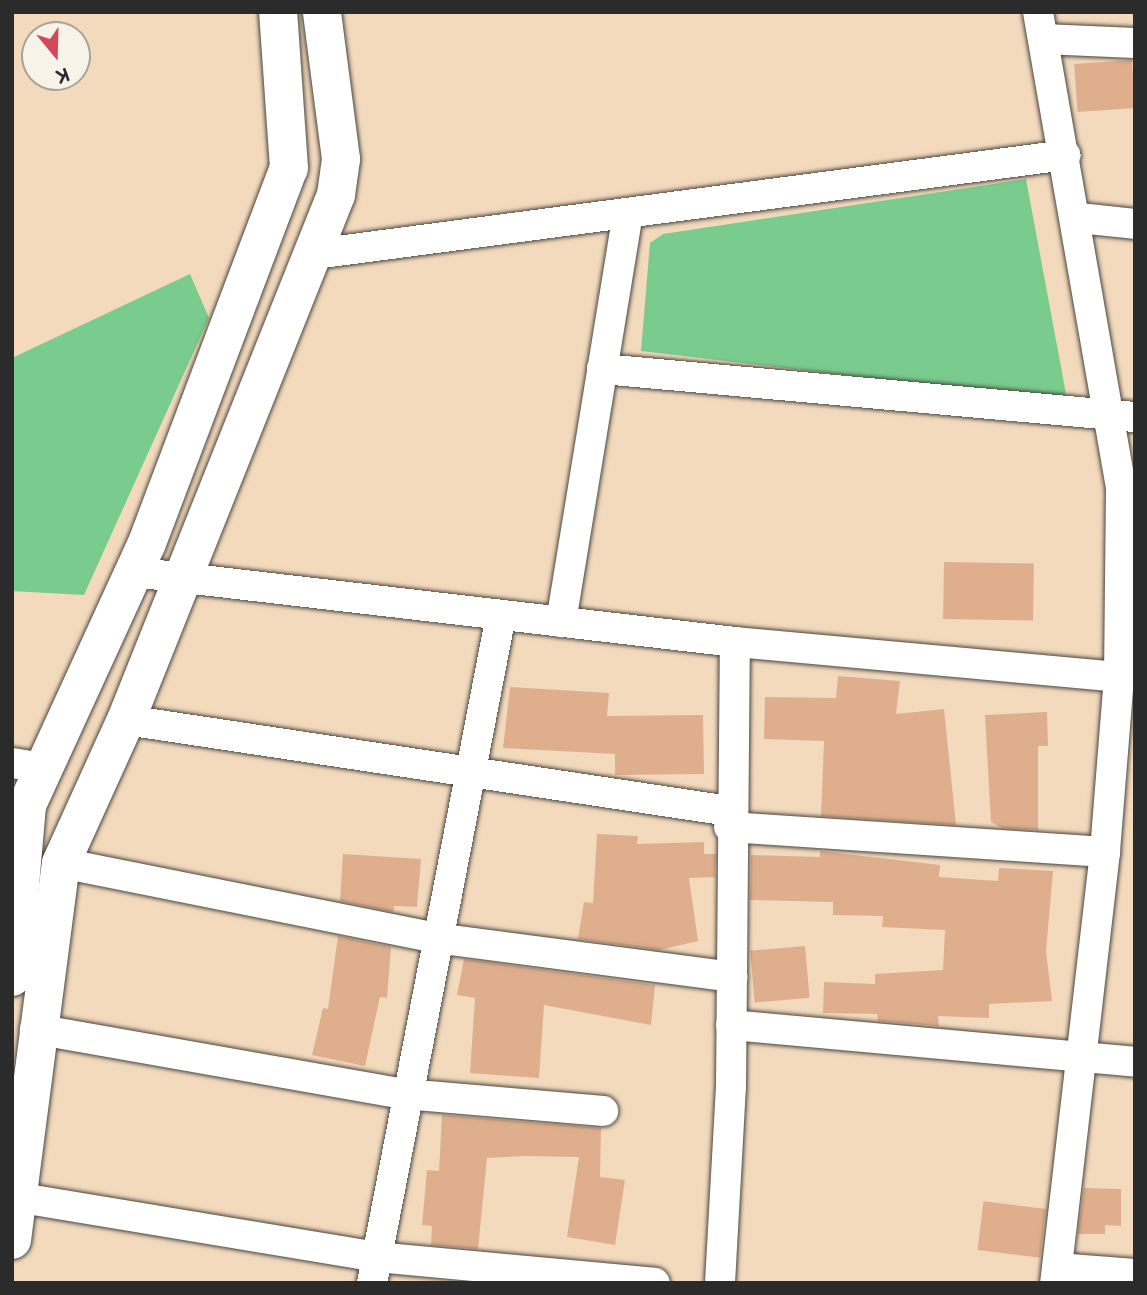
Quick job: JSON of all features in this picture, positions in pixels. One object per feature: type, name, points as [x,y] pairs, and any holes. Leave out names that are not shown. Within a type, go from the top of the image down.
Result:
[{"type":"street","points":[[12,977],[27,805],[27,765],[132,572],[289,168],[278,12]]},
{"type":"street","points":[[12,1240],[36,1029],[61,863],[126,720],[180,577],[315,254],[341,159],[322,12]]},
{"type":"street","points":[[1135,43],[1041,26],[1122,416],[1121,487],[1128,588],[1119,677],[1123,780],[1105,852],[1056,1275],[1135,1274]]},
{"type":"street","points":[[315,254],[1066,155]]},
{"type":"street","points":[[561,622],[628,213]]},
{"type":"street","points":[[1079,218],[1135,224]]},
{"type":"street","points":[[602,369],[1122,416]]},
{"type":"street","points":[[132,572],[735,642],[1119,677]]},
{"type":"street","points":[[374,1270],[405,1094],[501,615]]},
{"type":"street","points":[[720,1283],[731,1025],[729,819],[735,642]]},
{"type":"street","points":[[126,720],[470,770],[729,819],[1105,852]]},
{"type":"street","points":[[61,863],[436,938],[732,977]]},
{"type":"street","points":[[731,1025],[1079,1061],[1135,1062]]},
{"type":"street","points":[[36,1029],[405,1094],[603,1111]]},
{"type":"street","points":[[15,1197],[374,1270],[655,1283]]},
{"type":"green space","points":[[1026,179],[1066,394],[1056,400],[641,351],[650,243],[663,234]]},
{"type":"green space","points":[[190,274],[209,318],[84,595],[12,591],[12,358]]},
{"type":"building","points":[[1132,60],[1135,108],[1077,112],[1074,64]]},
{"type":"building","points":[[944,562],[1034,564],[1033,621],[943,619]]},
{"type":"building","points":[[838,676],[900,681],[896,714],[944,709],[956,825],[821,816],[824,741],[764,739],[765,697],[836,698]]},
{"type":"building","points":[[510,687],[609,693],[607,716],[703,715],[704,774],[615,775],[615,754],[503,748]]},
{"type":"building","points":[[1047,712],[1048,746],[1038,746],[1038,830],[1002,828],[991,822],[985,715]]},
{"type":"building","points":[[597,834],[638,836],[637,844],[704,842],[704,854],[716,854],[715,877],[689,878],[698,941],[659,950],[578,939],[584,902],[593,903]]},
{"type":"building","points":[[820,851],[940,865],[939,877],[998,881],[999,868],[1053,871],[1046,951],[1052,1001],[989,1004],[989,1018],[938,1016],[939,1026],[878,1021],[877,1014],[823,1013],[824,982],[875,984],[875,974],[943,970],[945,930],[882,927],[883,916],[833,915],[833,902],[750,900],[751,855],[820,857]]},
{"type":"building","points":[[343,854],[421,859],[417,907],[394,906],[393,912],[340,901]]},
{"type":"building","points":[[338,936],[391,947],[387,998],[380,997],[365,1066],[312,1055],[323,1008],[328,1009]]},
{"type":"building","points":[[805,946],[810,998],[755,1003],[750,951]]},
{"type":"building","points":[[464,959],[655,985],[651,1025],[544,1005],[539,1078],[470,1073],[475,998],[457,995]]},
{"type":"building","points":[[442,1115],[601,1128],[600,1177],[625,1180],[615,1245],[567,1237],[579,1157],[525,1156],[487,1158],[478,1249],[431,1245],[432,1226],[422,1225],[427,1170],[439,1171]]},
{"type":"building","points":[[1084,1188],[1121,1189],[1121,1226],[1105,1225],[1105,1234],[1078,1234]]},
{"type":"building","points":[[983,1201],[1046,1209],[1040,1258],[977,1250]]}]
